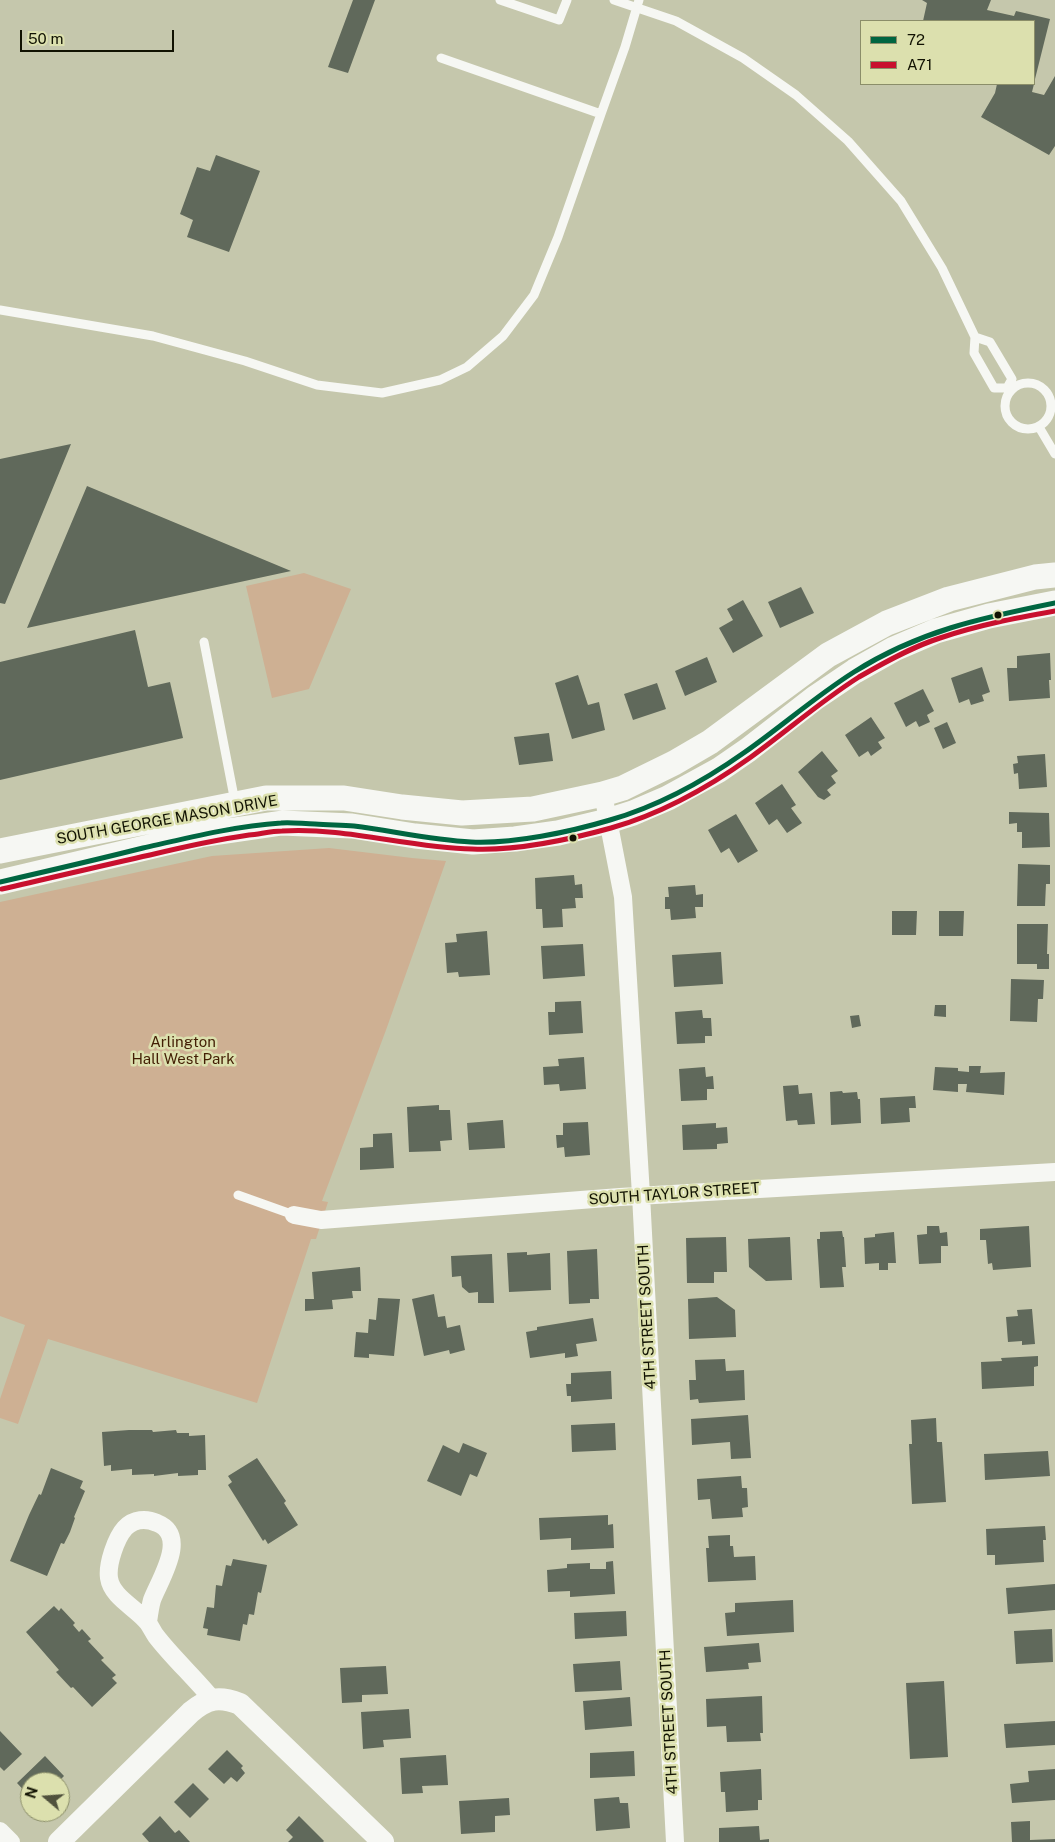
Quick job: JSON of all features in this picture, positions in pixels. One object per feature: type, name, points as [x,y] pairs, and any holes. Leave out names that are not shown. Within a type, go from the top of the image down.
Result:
[{"type":"main road","name":"SOUTH GEORGE MASON DRIVE","points":[[0,882],[200,836],[238,817],[266,798],[344,798],[402,807],[462,812],[533,809],[603,794],[623,788],[674,763],[710,742],[828,655],[887,622],[958,596],[1035,577],[1055,575]]},
{"type":"main road","name":"SOUTH GEORGE MASON DRIVE","points":[[0,851],[238,817],[282,823],[343,826],[473,842],[558,833],[608,821],[668,798],[719,770],[815,698],[855,671],[894,650],[936,632],[989,616],[1055,603]]},
{"type":"street","name":"4TH STREET SOUTH","points":[[603,794],[624,896],[675,1842]]},
{"type":"street","name":"SOUTH TAYLOR STREET","points":[[294,1215],[321,1220],[641,1195],[1055,1172]]},
{"type":"street","points":[[148,1622],[151,1602],[172,1553],[172,1540],[168,1532],[162,1525],[150,1520],[132,1522],[124,1529],[112,1554],[109,1577],[114,1590],[148,1622],[157,1637],[212,1699]]},
{"type":"street","points":[[60,1842],[191,1712],[212,1699],[228,1699],[240,1704],[383,1842]]},
{"type":"street","points":[[0,1831],[11,1842]]},
{"type":"lane","points":[[500,0],[559,20],[567,0]]},
{"type":"lane","points":[[614,0],[637,4],[676,21],[743,58],[796,96],[848,141],[901,202],[942,268],[975,337],[974,353],[990,383],[994,388],[1008,390],[1022,383],[1037,385],[1043,389],[1051,402],[1051,409],[1049,417],[1039,427],[1025,430],[1012,424],[1005,412],[1004,404],[1008,390],[1012,379],[990,342],[975,337]]},
{"type":"lane","points":[[0,310],[153,336],[246,361],[317,385],[382,393],[440,380],[467,367],[504,336],[534,295],[558,237],[625,48],[637,4]]},
{"type":"lane","points":[[441,58],[601,114]]},
{"type":"lane","points":[[1039,427],[1055,454]]},
{"type":"lane","points":[[204,642],[238,817]]},
{"type":"lane","points":[[238,1195],[294,1215]]},
{"type":"green space","points":[[304,573],[351,589],[309,689],[272,698],[246,586]]},
{"type":"green space","name":"Arlington Hall West Park","points":[[329,848],[446,861],[386,1030],[322,1201],[328,1202],[316,1239],[311,1239],[257,1403],[48,1339],[18,1424],[0,1418],[0,1399],[25,1325],[0,1316],[0,902],[212,856]]},
{"type":"building","points":[[353,0],[375,0],[348,73],[328,67]]},
{"type":"building","points":[[922,0],[991,0],[987,10],[1014,16],[1016,11],[1050,19],[1035,79],[1035,20],[923,20],[927,3]]},
{"type":"building","points":[[1055,76],[1055,146],[1049,155],[981,117],[995,93],[997,85],[1034,85],[1032,92],[1044,95]]},
{"type":"building","points":[[216,155],[260,171],[229,252],[187,237],[193,220],[180,214],[197,167],[210,171]]},
{"type":"building","points":[[71,444],[5,604],[0,603],[0,459]]},
{"type":"building","points":[[87,486],[291,571],[27,628]]},
{"type":"building","points":[[801,587],[814,613],[780,628],[768,602]]},
{"type":"building","points":[[743,600],[763,636],[733,653],[719,628],[733,620],[727,609]]},
{"type":"building","points":[[135,630],[148,687],[170,682],[183,738],[0,780],[0,662]]},
{"type":"building","points":[[1050,653],[1050,698],[1009,701],[1007,668],[1017,668],[1017,656]]},
{"type":"building","points":[[707,657],[717,682],[685,696],[675,671]]},
{"type":"building","points":[[982,667],[990,692],[982,695],[984,701],[971,705],[969,699],[959,703],[951,678]]},
{"type":"building","points":[[578,675],[588,705],[599,702],[605,730],[572,739],[555,683]]},
{"type":"building","points":[[657,683],[666,709],[633,720],[624,694]]},
{"type":"building","points":[[923,689],[934,711],[927,715],[930,722],[919,727],[916,721],[906,727],[894,703]]},
{"type":"building","points":[[871,717],[885,738],[878,742],[882,748],[871,756],[868,751],[859,757],[845,735]]},
{"type":"building","points":[[947,722],[956,743],[943,749],[934,728]]},
{"type":"building","points":[[549,733],[553,761],[519,765],[514,737]]},
{"type":"building","points":[[822,751],[838,771],[831,776],[836,783],[827,790],[831,795],[824,800],[818,797],[798,772]]},
{"type":"building","points":[[1045,754],[1047,787],[1019,789],[1018,773],[1014,774],[1013,764],[1018,763],[1017,756]]},
{"type":"building","points":[[782,784],[796,805],[791,808],[802,823],[787,833],[777,819],[769,825],[755,803]]},
{"type":"building","points":[[1009,812],[1049,813],[1050,847],[1022,848],[1022,832],[1017,832],[1017,823],[1009,824]]},
{"type":"building","points":[[736,814],[758,851],[738,863],[729,848],[721,853],[708,830]]},
{"type":"building","points":[[1018,864],[1050,865],[1050,884],[1046,884],[1045,906],[1017,906]]},
{"type":"building","points":[[574,875],[575,885],[582,884],[583,898],[575,898],[576,908],[562,909],[563,927],[543,928],[542,909],[536,909],[535,878]]},
{"type":"building","points":[[695,885],[696,895],[703,894],[703,907],[695,907],[696,918],[671,920],[670,909],[665,909],[665,897],[669,897],[668,887]]},
{"type":"building","points":[[892,911],[917,911],[916,935],[892,935]]},
{"type":"building","points":[[939,911],[964,911],[963,936],[939,936]]},
{"type":"building","points":[[1017,924],[1048,924],[1047,954],[1049,954],[1049,969],[1037,969],[1037,964],[1017,964]]},
{"type":"building","points":[[487,931],[490,975],[459,977],[458,972],[447,973],[445,943],[457,942],[456,934]]},
{"type":"building","points":[[583,944],[585,976],[543,979],[541,946]]},
{"type":"building","points":[[721,952],[723,984],[674,987],[672,955]]},
{"type":"building","points":[[1011,979],[1044,980],[1043,999],[1038,999],[1037,1022],[1010,1021]]},
{"type":"building","points":[[581,1001],[583,1033],[549,1035],[548,1012],[555,1012],[555,1002]]},
{"type":"building","points":[[935,1005],[946,1005],[946,1017],[934,1016]]},
{"type":"building","points":[[702,1010],[703,1018],[711,1018],[712,1036],[705,1036],[705,1043],[677,1044],[675,1012]]},
{"type":"building","points":[[859,1015],[861,1026],[852,1028],[850,1016]]},
{"type":"building","points":[[584,1057],[586,1089],[560,1091],[559,1084],[544,1085],[543,1067],[559,1066],[558,1059]]},
{"type":"building","points":[[969,1066],[981,1066],[980,1073],[1005,1072],[1004,1095],[966,1092],[967,1084],[958,1084],[958,1092],[933,1090],[935,1067],[958,1068],[958,1071],[969,1072]]},
{"type":"building","points":[[705,1067],[706,1077],[713,1076],[714,1089],[707,1089],[707,1100],[681,1101],[679,1069]]},
{"type":"building","points":[[798,1085],[799,1094],[812,1093],[815,1124],[798,1125],[797,1120],[786,1121],[783,1086]]},
{"type":"building","points":[[842,1091],[843,1093],[857,1092],[858,1099],[860,1099],[861,1123],[831,1125],[830,1092]]},
{"type":"building","points":[[915,1096],[916,1108],[909,1108],[910,1122],[881,1124],[880,1098]]},
{"type":"building","points":[[439,1105],[439,1110],[450,1110],[452,1140],[440,1141],[441,1151],[409,1152],[407,1107]]},
{"type":"building","points":[[503,1120],[505,1148],[469,1150],[467,1123]]},
{"type":"building","points":[[588,1122],[590,1155],[565,1157],[564,1147],[557,1148],[556,1135],[563,1135],[563,1123]]},
{"type":"building","points":[[716,1123],[716,1128],[727,1127],[728,1143],[717,1144],[717,1149],[683,1150],[682,1125]]},
{"type":"building","points":[[392,1133],[394,1168],[360,1170],[360,1148],[373,1147],[373,1134]]},
{"type":"building","points":[[927,1226],[939,1226],[940,1233],[947,1232],[948,1246],[941,1246],[941,1263],[919,1264],[917,1235],[927,1234]]},
{"type":"building","points":[[1029,1226],[1031,1267],[993,1270],[992,1263],[988,1264],[986,1240],[980,1240],[980,1229]]},
{"type":"building","points":[[842,1231],[846,1267],[842,1267],[844,1287],[820,1288],[817,1239],[820,1239],[820,1232]]},
{"type":"building","points":[[894,1232],[896,1263],[888,1263],[888,1270],[879,1270],[879,1263],[865,1264],[864,1238],[875,1237],[875,1234]]},
{"type":"building","points":[[726,1237],[727,1272],[714,1272],[714,1283],[687,1283],[686,1238]]},
{"type":"building","points":[[790,1237],[792,1280],[766,1281],[749,1267],[748,1239]]},
{"type":"building","points":[[597,1249],[599,1299],[590,1299],[590,1303],[569,1304],[567,1251]]},
{"type":"building","points":[[527,1252],[527,1255],[550,1253],[551,1290],[509,1292],[507,1253]]},
{"type":"building","points":[[492,1254],[494,1303],[478,1303],[478,1292],[469,1293],[462,1287],[461,1276],[452,1277],[451,1256]]},
{"type":"building","points":[[360,1267],[361,1291],[352,1291],[353,1298],[332,1300],[333,1309],[305,1311],[305,1299],[314,1299],[312,1272]]},
{"type":"building","points":[[434,1294],[438,1317],[445,1316],[447,1328],[460,1325],[465,1350],[450,1354],[449,1350],[424,1356],[412,1299]]},
{"type":"building","points":[[717,1297],[735,1310],[736,1337],[689,1339],[688,1299]]},
{"type":"building","points":[[378,1298],[400,1299],[394,1356],[369,1354],[369,1358],[354,1357],[356,1332],[368,1333],[369,1319],[376,1320]]},
{"type":"building","points":[[1032,1309],[1035,1344],[1022,1345],[1022,1341],[1008,1342],[1006,1317],[1018,1316],[1017,1310]]},
{"type":"building","points":[[593,1318],[597,1341],[576,1344],[578,1356],[565,1358],[565,1353],[530,1358],[526,1332],[537,1330],[537,1327]]},
{"type":"building","points":[[1038,1356],[1038,1366],[1034,1367],[1034,1386],[982,1389],[981,1362],[1002,1361],[1001,1358]]},
{"type":"building","points":[[725,1359],[726,1371],[744,1370],[745,1400],[699,1403],[698,1399],[690,1400],[689,1380],[696,1380],[695,1360]]},
{"type":"building","points":[[611,1371],[612,1399],[571,1402],[571,1396],[567,1396],[566,1384],[571,1384],[571,1373]]},
{"type":"building","points":[[748,1415],[751,1458],[731,1459],[730,1442],[692,1445],[691,1419]]},
{"type":"building","points":[[936,1418],[937,1442],[942,1442],[946,1502],[912,1504],[909,1444],[912,1444],[911,1420]]},
{"type":"building","points":[[615,1423],[616,1450],[572,1452],[571,1425]]},
{"type":"building","points":[[152,1430],[153,1432],[176,1430],[177,1433],[189,1433],[189,1436],[205,1435],[206,1470],[198,1470],[198,1475],[178,1476],[178,1473],[154,1476],[154,1474],[132,1475],[132,1469],[111,1471],[111,1465],[104,1466],[102,1432]]},
{"type":"building","points":[[463,1443],[487,1453],[477,1477],[470,1474],[461,1496],[427,1481],[443,1445],[459,1453]]},
{"type":"building","points":[[1048,1451],[1050,1476],[985,1480],[984,1454]]},
{"type":"building","points":[[257,1458],[286,1501],[284,1503],[298,1525],[268,1544],[265,1539],[263,1541],[228,1485],[232,1482],[228,1476]]},
{"type":"building","points":[[51,1468],[83,1481],[80,1488],[85,1491],[70,1532],[64,1544],[61,1543],[47,1576],[10,1561],[29,1515],[39,1494],[41,1495]]},
{"type":"building","points":[[741,1476],[742,1488],[747,1488],[748,1507],[742,1508],[743,1517],[712,1519],[710,1499],[698,1500],[697,1479]]},
{"type":"building","points":[[608,1515],[608,1525],[613,1524],[614,1548],[571,1550],[571,1538],[540,1540],[539,1518]]},
{"type":"building","points":[[1045,1526],[1046,1540],[1043,1540],[1044,1562],[995,1565],[995,1555],[987,1555],[986,1529]]},
{"type":"building","points":[[730,1535],[730,1546],[733,1546],[734,1557],[755,1556],[756,1580],[708,1582],[706,1548],[709,1548],[708,1536]]},
{"type":"building","points":[[233,1559],[267,1565],[261,1593],[258,1592],[254,1615],[249,1614],[247,1625],[243,1624],[240,1641],[207,1635],[208,1629],[203,1628],[207,1607],[214,1608],[216,1585],[222,1586],[226,1565],[231,1566]]},
{"type":"building","points":[[613,1561],[615,1594],[570,1597],[570,1591],[548,1592],[547,1570],[567,1568],[567,1564],[590,1563],[590,1569],[606,1569],[606,1562]]},
{"type":"building","points":[[1055,1584],[1055,1610],[1008,1614],[1006,1588]]},
{"type":"building","points":[[793,1600],[794,1632],[727,1636],[725,1613],[735,1612],[735,1603]]},
{"type":"building","points":[[54,1606],[59,1611],[61,1608],[75,1623],[73,1625],[79,1632],[82,1629],[91,1639],[88,1641],[104,1658],[101,1660],[116,1675],[112,1678],[117,1683],[92,1707],[56,1672],[59,1670],[26,1632]]},
{"type":"building","points":[[626,1611],[627,1636],[575,1639],[574,1613]]},
{"type":"building","points":[[1052,1629],[1053,1662],[1016,1664],[1014,1631]]},
{"type":"building","points":[[759,1643],[761,1662],[748,1663],[749,1669],[706,1672],[704,1647]]},
{"type":"building","points":[[620,1661],[622,1690],[575,1692],[573,1664]]},
{"type":"building","points":[[386,1666],[388,1694],[362,1695],[362,1702],[342,1703],[340,1668]]},
{"type":"building","points":[[944,1681],[948,1757],[910,1759],[906,1683]]},
{"type":"building","points":[[762,1696],[763,1733],[760,1733],[761,1741],[727,1742],[726,1726],[707,1727],[706,1699]]},
{"type":"building","points":[[630,1697],[632,1726],[585,1730],[583,1701]]},
{"type":"building","points":[[409,1709],[411,1738],[383,1740],[384,1747],[363,1749],[361,1712]]},
{"type":"building","points":[[1055,1721],[1055,1745],[1006,1748],[1004,1724]]},
{"type":"building","points":[[0,1731],[22,1754],[4,1771],[0,1767]]},
{"type":"building","points":[[227,1750],[243,1766],[241,1768],[245,1773],[237,1782],[231,1777],[224,1784],[208,1769]]},
{"type":"building","points":[[634,1751],[635,1776],[590,1778],[590,1753]]},
{"type":"building","points":[[446,1755],[448,1785],[422,1786],[423,1793],[402,1794],[400,1758]]},
{"type":"building","points":[[45,1756],[60,1772],[28,1772]]},
{"type":"building","points":[[761,1769],[762,1800],[758,1800],[758,1810],[726,1812],[725,1792],[721,1792],[720,1772]]},
{"type":"building","points":[[1055,1769],[1055,1800],[1012,1803],[1010,1784],[1029,1782],[1028,1771]]},
{"type":"building","points":[[193,1783],[209,1799],[190,1818],[174,1802]]},
{"type":"building","points":[[619,1797],[620,1803],[628,1803],[630,1828],[596,1831],[594,1799]]},
{"type":"building","points":[[509,1798],[510,1815],[495,1816],[495,1832],[461,1834],[459,1801]]},
{"type":"building","points":[[160,1816],[175,1833],[179,1830],[190,1842],[149,1842],[142,1834]]},
{"type":"building","points":[[299,1816],[323,1842],[288,1842],[293,1837],[286,1830]]},
{"type":"building","points":[[1030,1821],[1030,1840],[1055,1839],[1055,1842],[1012,1842],[1011,1822]]},
{"type":"building","points":[[759,1826],[760,1840],[769,1839],[769,1842],[719,1842],[719,1828]]},
{"type":"transit line","name":"72","points":[[0,882],[194,836],[264,825],[289,823],[354,826],[471,842],[505,841],[560,833],[646,808],[681,792],[745,752],[840,681],[902,646],[951,628],[1002,614],[1055,603]]},
{"type":"transit line","name":"A71","points":[[2,889],[199,844],[274,831],[330,832],[448,848],[472,849],[542,844],[595,832],[630,822],[684,799],[751,757],[845,686],[909,650],[954,633],[1011,619],[1055,611]]}]
